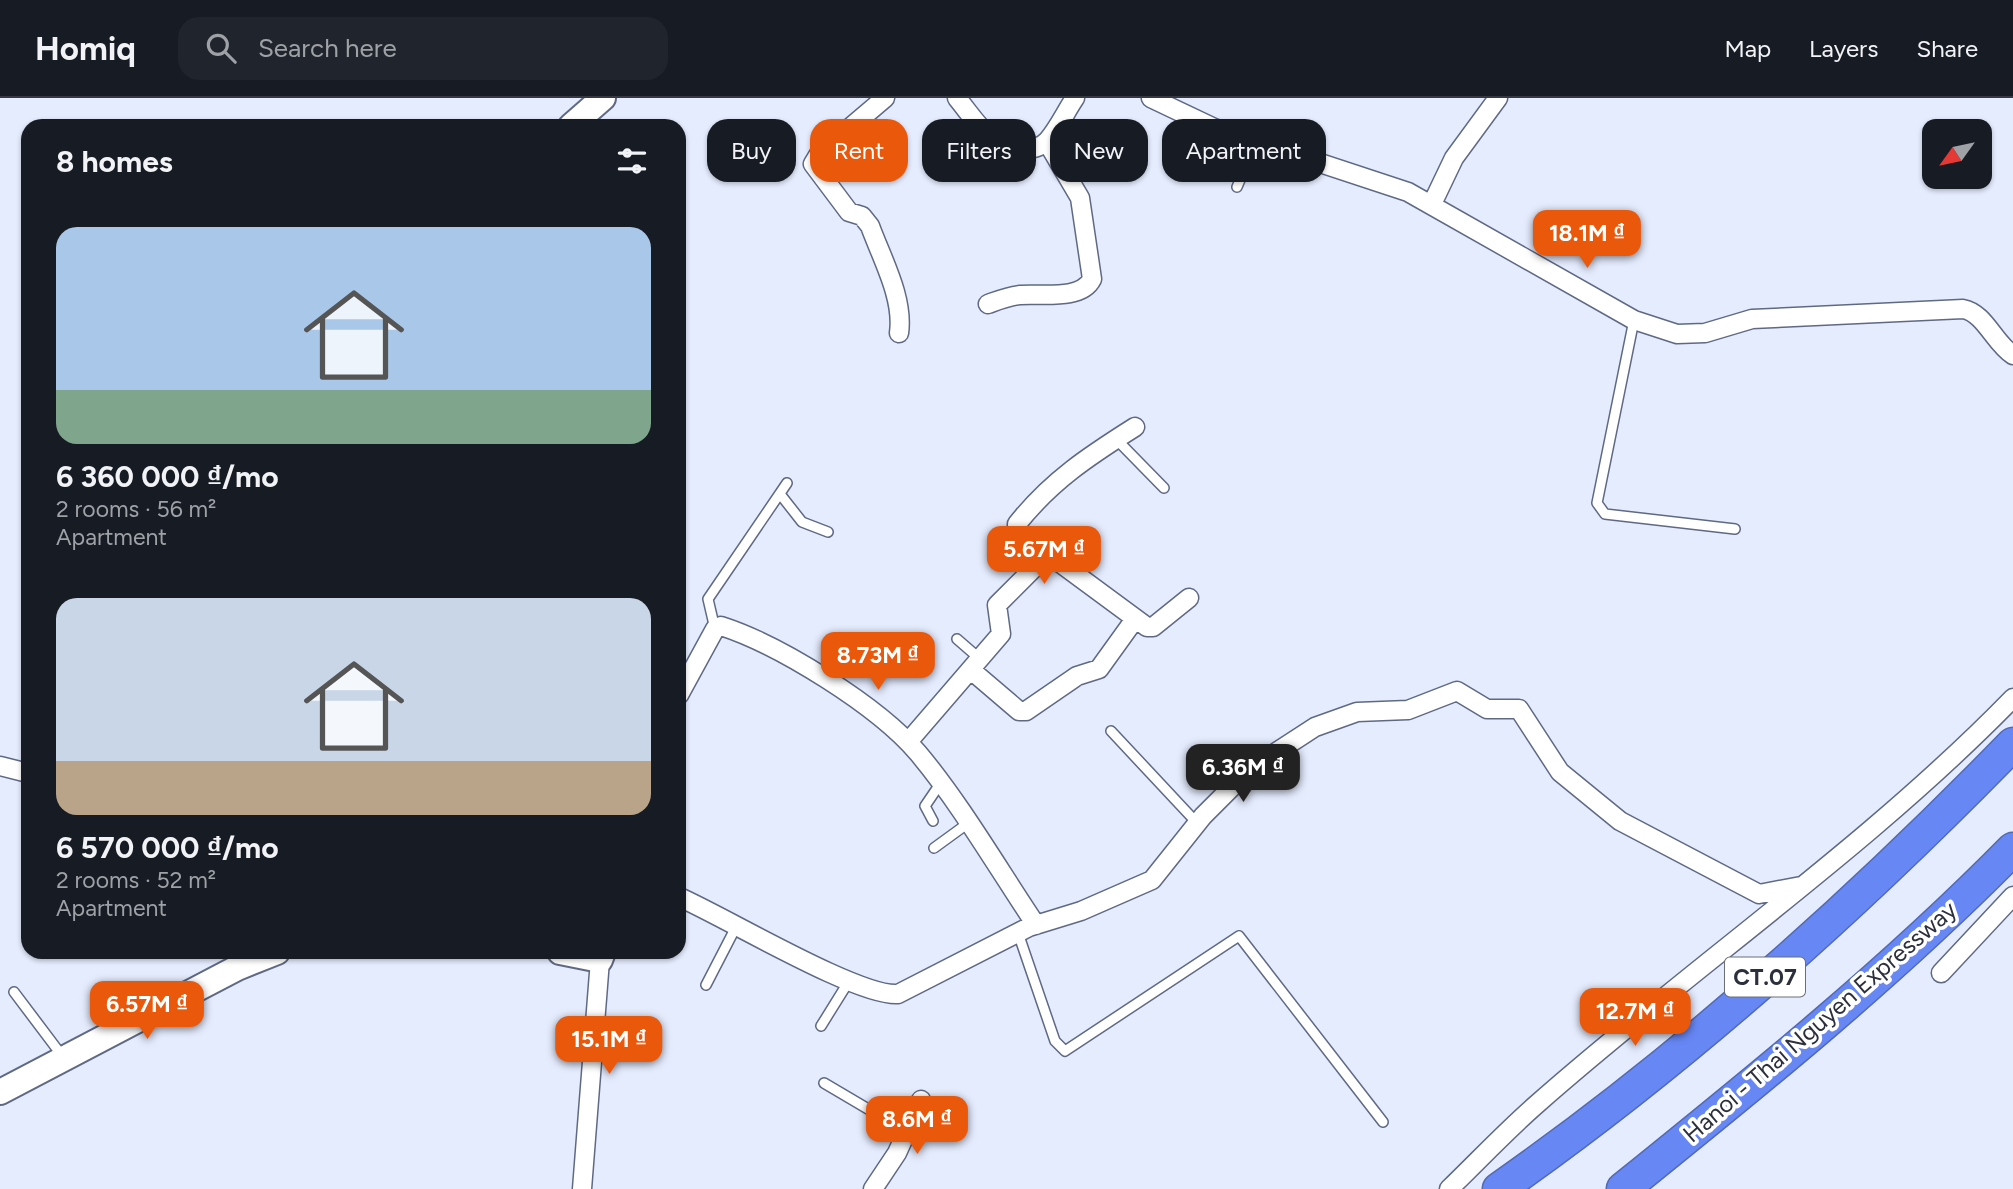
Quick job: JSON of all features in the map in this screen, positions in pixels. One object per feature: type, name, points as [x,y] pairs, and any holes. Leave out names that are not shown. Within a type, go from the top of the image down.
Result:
[{"type":"highway","name":"CT.07","points":[[1499,1189],[1549,1154],[1726,1011],[1918,842],[2013,744]]},
{"type":"highway","name":"Hanoi - Thai Nguyen Expressway","points":[[1623,1189],[1776,1065],[1968,895],[2013,849]]},
{"type":"street","points":[[579,119],[603,98]]},
{"type":"street","points":[[885,98],[819,154],[813,164],[849,212],[862,216],[870,226],[898,302],[901,317],[899,333]]},
{"type":"street","points":[[957,98],[1001,146],[1027,149],[1047,142],[1075,98]]},
{"type":"street","points":[[1432,204],[1454,158],[1498,98]]},
{"type":"street","points":[[1161,100],[1197,119]]},
{"type":"street","points":[[988,304],[1009,297],[1083,289],[1093,279],[1080,198],[1047,142]]},
{"type":"street","points":[[1326,164],[1386,183],[1432,204],[1634,320],[1691,335],[1752,319],[1963,309],[1977,314],[2003,348],[2013,355]]},
{"type":"street","points":[[1135,427],[1043,492],[1017,524],[1017,534],[1135,619],[1153,627],[1189,598]]},
{"type":"street","points":[[908,742],[1001,634],[997,605],[1048,554]]},
{"type":"street","points":[[975,664],[1019,711],[1026,711],[1077,676],[1098,669],[1135,619]]},
{"type":"street","points":[[686,682],[715,629],[721,626],[773,646],[881,717],[908,742],[940,784],[1036,925]]},
{"type":"street","points":[[686,900],[849,981],[884,995],[898,994],[1018,933],[1081,911],[1152,880],[1197,823],[1249,770],[1315,727],[1357,712],[1408,710],[1457,691],[1487,709],[1519,709],[1560,772],[1620,821],[1759,894],[1801,886]]},
{"type":"street","points":[[1449,1189],[1535,1105],[1934,775],[2013,698]]},
{"type":"street","points":[[0,766],[21,772]]},
{"type":"street","points":[[1941,972],[2013,896]]},
{"type":"street","points":[[0,1092],[237,968],[260,959]]},
{"type":"street","points":[[582,1189],[601,959]]},
{"type":"street","points":[[873,1189],[921,1100]]},
{"type":"lane","points":[[1237,187],[1239,182]]},
{"type":"lane","points":[[1634,320],[1597,503],[1600,510],[1605,514],[1735,529]]},
{"type":"lane","points":[[1116,439],[1164,488]]},
{"type":"lane","points":[[715,629],[708,599],[787,483]]},
{"type":"lane","points":[[780,494],[793,514],[807,527],[828,532]]},
{"type":"lane","points":[[957,639],[975,664]]},
{"type":"lane","points":[[1111,732],[1197,823]]},
{"type":"lane","points":[[933,821],[925,806],[940,784]]},
{"type":"lane","points":[[934,848],[967,824]]},
{"type":"lane","points":[[706,985],[737,925]]},
{"type":"lane","points":[[1018,933],[1055,1041],[1065,1051],[1239,936],[1383,1122]]},
{"type":"lane","points":[[821,1026],[849,981]]},
{"type":"lane","points":[[14,992],[64,1059]]},
{"type":"lane","points":[[824,1083],[906,1132]]}]
